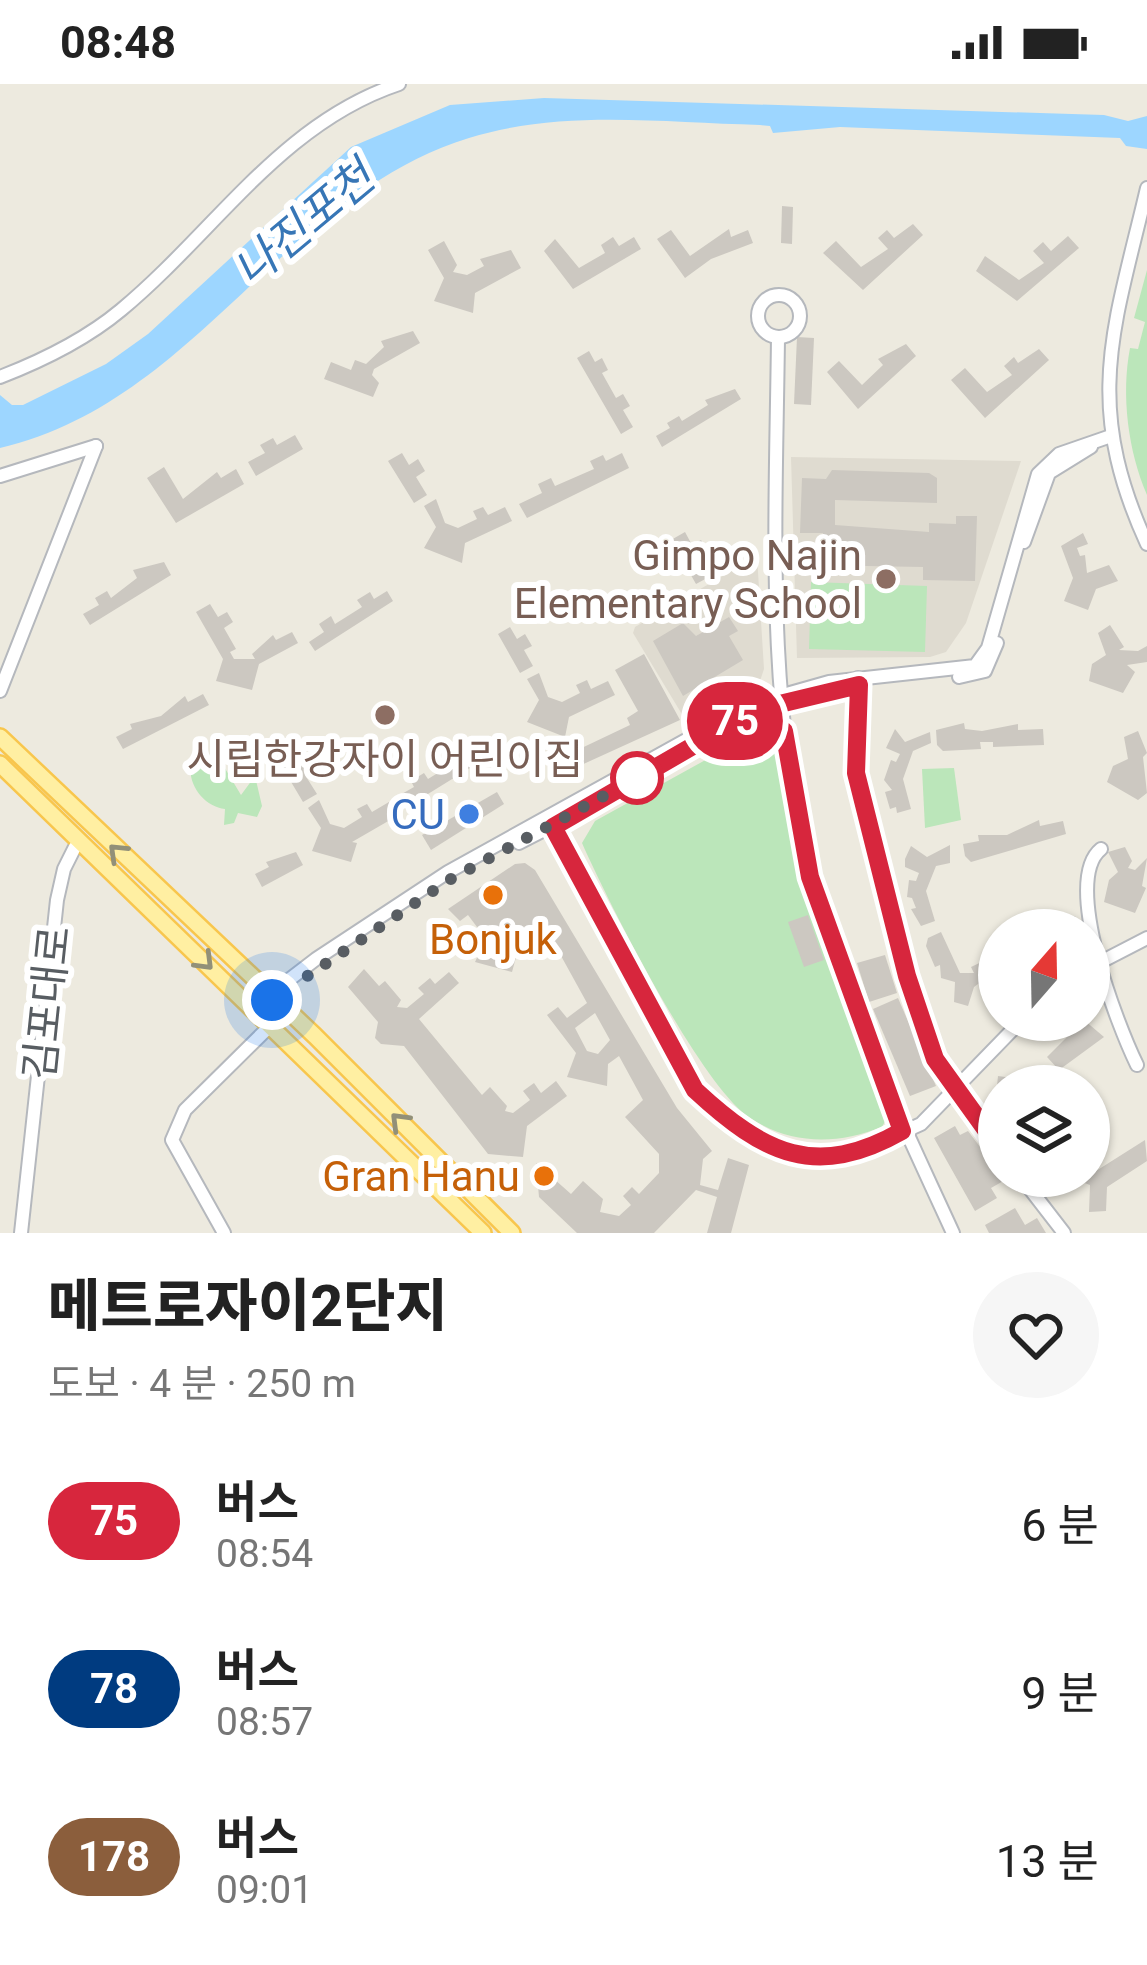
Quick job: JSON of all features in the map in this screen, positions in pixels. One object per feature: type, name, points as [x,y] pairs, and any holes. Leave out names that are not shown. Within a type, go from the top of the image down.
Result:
[{"type":"main road","points":[[0,737],[315,1036],[512,1233]]},
{"type":"main road","points":[[0,764],[483,1233]]},
{"type":"street","points":[[0,376],[68,348],[118,313],[302,135],[348,104],[399,84]]},
{"type":"street","points":[[1147,188],[1110,334],[1111,436],[1124,490],[1147,544]]},
{"type":"street","points":[[778,337],[774,536],[781,697],[810,877],[902,1131],[953,1233]]},
{"type":"street","points":[[254,1011],[449,880],[781,697],[859,682],[985,670],[1042,485],[1060,464],[1111,436]]},
{"type":"street","points":[[0,476],[96,446],[0,691]]},
{"type":"street","points":[[859,682],[856,773],[875,859],[923,1028],[952,1088],[978,1121]]},
{"type":"street","points":[[551,823],[695,1090],[725,1118],[790,1153],[844,1159],[921,1124],[1000,1041]]},
{"type":"street","name":"김포대로","points":[[21,1233],[57,900],[64,868],[75,847]]},
{"type":"street","points":[[1091,909],[1089,873],[1101,849]]},
{"type":"street","points":[[1110,957],[1147,938]]},
{"type":"street","points":[[1110,1006],[1137,1065]]},
{"type":"street","points":[[224,1233],[172,1140],[185,1110],[272,1025]]},
{"type":"street","points":[[1036,1197],[1064,1233]]},
{"type":"shaded area","name":"Gimpo Najin Elementary School","points":[[791,457],[1021,461],[966,623],[946,652],[930,657],[797,658]]},
{"type":"shaded area","points":[[757,556],[764,669],[760,681],[686,721],[633,633],[635,627]]},
{"type":"green space","points":[[1147,270],[1147,495],[1131,442],[1126,385],[1130,348],[1138,349],[1145,322],[1134,318]]},
{"type":"green space","points":[[811,582],[927,586],[925,652],[809,649]]},
{"type":"green space","points":[[767,726],[788,757],[798,828],[827,936],[849,1007],[891,1110],[882,1127],[848,1137],[814,1139],[782,1133],[750,1118],[730,1099],[657,991],[582,843],[595,821]]},
{"type":"green space","points":[[210,755],[223,765],[241,795],[255,776],[262,806],[257,817],[238,813],[234,823],[224,825],[225,809],[199,794],[191,764]]},
{"type":"green space","points":[[954,768],[961,820],[925,828],[922,769]]},
{"type":"water","name":"나진포천","points":[[544,98],[1104,115],[1128,121],[1147,116],[1147,149],[1126,146],[1120,138],[840,127],[773,133],[770,126],[760,125],[613,120],[540,123],[469,138],[403,166],[344,204],[130,388],[69,424],[0,448],[0,395],[12,405],[23,405],[106,364],[148,334],[351,147],[450,105]]},
{"type":"building","points":[[782,206],[793,207],[792,244],[781,243]]},
{"type":"building","points":[[913,224],[923,235],[863,290],[823,253],[836,241],[861,267],[888,249],[878,238],[887,230],[894,238]]},
{"type":"building","points":[[729,229],[731,237],[748,230],[753,243],[711,259],[685,278],[657,239],[671,230],[690,256]]},
{"type":"building","points":[[1068,236],[1079,248],[1017,301],[976,271],[985,256],[1019,280],[1044,263],[1033,251],[1043,242],[1051,251]]},
{"type":"building","points":[[613,237],[619,246],[634,237],[641,249],[573,289],[544,251],[555,239],[579,268],[605,253],[601,245]]},
{"type":"building","points":[[444,241],[457,265],[453,272],[467,275],[484,266],[480,259],[511,250],[521,268],[475,293],[473,313],[434,301],[444,278],[428,250]]},
{"type":"building","points":[[413,331],[420,343],[374,369],[372,375],[379,383],[373,397],[324,379],[331,362],[351,370],[355,360],[366,364],[384,347],[381,341]]},
{"type":"building","points":[[797,337],[814,338],[811,405],[794,404]]},
{"type":"building","points":[[906,344],[916,356],[858,409],[827,372],[839,361],[862,385],[883,365],[878,359]]},
{"type":"building","points":[[1039,349],[1049,360],[985,418],[951,380],[965,368],[987,392],[1012,375],[1004,366],[1014,357],[1018,363]]},
{"type":"building","points":[[589,351],[595,362],[602,358],[608,370],[602,373],[616,398],[623,394],[630,406],[623,410],[633,427],[621,434],[577,358]]},
{"type":"building","points":[[735,389],[741,399],[662,447],[656,436],[670,428],[667,423],[679,416],[682,421],[708,405],[705,400]]},
{"type":"building","points":[[295,435],[303,449],[256,476],[248,462],[265,453],[260,445],[273,438],[277,445]]},
{"type":"building","points":[[402,453],[409,465],[418,459],[425,471],[416,477],[427,495],[414,503],[388,461]]},
{"type":"building","points":[[622,453],[629,468],[527,518],[519,504],[542,493],[538,484],[551,478],[555,486],[594,469],[590,461],[603,455],[606,461]]},
{"type":"building","points":[[164,467],[183,499],[217,472],[221,478],[236,469],[244,484],[176,523],[147,478]]},
{"type":"building","points":[[832,470],[929,473],[937,478],[937,503],[835,500],[835,525],[929,532],[929,523],[956,524],[956,516],[977,516],[975,581],[923,580],[923,567],[812,565],[812,547],[823,547],[823,533],[800,533],[802,478],[826,479]]},
{"type":"building","points":[[436,499],[445,523],[458,528],[477,519],[473,511],[483,507],[488,515],[505,507],[512,521],[465,543],[462,563],[424,548],[436,527],[424,506]]},
{"type":"building","points":[[685,532],[692,545],[701,540],[709,553],[699,559],[709,577],[696,584],[671,540]]},
{"type":"building","points":[[1083,533],[1088,544],[1077,548],[1080,556],[1085,555],[1087,573],[1109,565],[1118,581],[1096,589],[1088,610],[1064,601],[1073,578],[1061,546]]},
{"type":"building","points":[[164,562],[171,575],[90,625],[83,614],[99,605],[95,598],[107,591],[111,598],[137,578],[133,570]]},
{"type":"building","points":[[387,591],[393,601],[315,651],[309,642],[324,632],[319,624],[331,616],[335,624],[362,607],[357,600],[370,592],[374,599]]},
{"type":"building","points":[[210,604],[218,617],[227,612],[233,622],[224,628],[236,649],[230,652],[234,659],[255,659],[252,654],[273,635],[276,640],[292,632],[298,643],[259,664],[252,690],[216,681],[223,659],[196,612]]},
{"type":"building","points":[[729,617],[738,631],[729,636],[743,660],[683,696],[653,641],[683,623],[696,636]]},
{"type":"building","points":[[1110,625],[1124,647],[1119,650],[1138,651],[1147,646],[1147,662],[1127,665],[1135,672],[1123,693],[1089,681],[1092,664],[1106,655],[1098,633]]},
{"type":"building","points":[[510,627],[517,639],[525,634],[532,646],[524,650],[533,666],[520,673],[498,634]]},
{"type":"building","points":[[644,654],[680,720],[555,777],[548,764],[630,725],[627,718],[638,711],[615,670]]},
{"type":"building","points":[[539,673],[548,697],[562,702],[580,693],[576,685],[587,680],[591,689],[608,681],[615,695],[569,717],[565,737],[527,722],[539,700],[527,679]]},
{"type":"building","points":[[203,694],[209,705],[123,749],[116,737],[132,729],[130,724],[161,716],[185,696],[188,702]]},
{"type":"building","points":[[964,723],[965,729],[982,731],[1018,724],[1018,730],[1043,729],[1044,745],[993,747],[993,742],[980,742],[981,749],[943,751],[937,745],[936,730]]},
{"type":"building","points":[[895,729],[905,742],[930,732],[931,743],[913,751],[903,779],[911,809],[897,813],[896,807],[890,809],[885,792],[892,790],[884,780],[891,760],[896,762],[900,754],[886,748]]},
{"type":"building","points":[[1138,731],[1147,753],[1143,757],[1147,793],[1138,800],[1107,782],[1113,766],[1128,759],[1124,737]]},
{"type":"building","points":[[480,748],[486,758],[407,807],[400,795],[414,787],[411,781],[424,773],[428,779],[454,763],[450,756],[462,749],[466,756]]},
{"type":"building","points":[[291,752],[300,765],[307,761],[313,770],[305,775],[317,794],[303,802],[278,760]]},
{"type":"building","points":[[497,792],[504,804],[431,850],[422,835]]},
{"type":"building","points":[[319,800],[330,824],[344,828],[362,817],[357,809],[367,804],[372,812],[389,802],[397,816],[352,842],[357,843],[351,862],[312,851],[321,828],[308,808]]},
{"type":"building","points":[[1039,820],[1040,826],[1063,821],[1066,834],[971,862],[965,856],[963,844],[979,841],[978,835],[1007,835]]},
{"type":"building","points":[[950,845],[950,863],[936,866],[926,891],[935,921],[921,926],[911,909],[916,908],[912,898],[907,897],[909,880],[916,881],[919,873],[905,867],[905,859],[911,846],[927,857]]},
{"type":"building","points":[[1125,847],[1132,861],[1128,868],[1135,870],[1147,858],[1142,886],[1146,888],[1135,913],[1104,902],[1109,880],[1118,872],[1108,852]]},
{"type":"building","points":[[296,852],[303,865],[262,887],[255,874],[269,867],[266,862]]},
{"type":"building","points":[[525,863],[535,870],[677,1108],[712,1151],[703,1159],[700,1185],[718,1190],[728,1158],[749,1165],[731,1233],[707,1233],[717,1197],[696,1190],[654,1233],[577,1233],[539,1197],[536,1163],[571,1194],[583,1181],[603,1199],[600,1212],[619,1216],[631,1205],[623,1196],[632,1187],[639,1194],[659,1173],[659,1154],[625,1117],[643,1100],[619,1056],[608,1064],[607,1086],[567,1077],[576,1053],[547,1015],[558,1007],[567,1018],[587,1003],[544,925],[514,949],[518,950],[512,972],[475,962],[486,939],[468,915],[460,921],[448,909],[515,864]],"holes":[[[595,1013],[610,1040],[598,1054],[587,1051],[575,1028]]]},
{"type":"building","points":[[808,915],[824,960],[804,967],[788,922]]},
{"type":"building","points":[[941,932],[960,973],[974,973],[971,967],[978,964],[978,984],[968,1006],[954,1002],[955,982],[941,978],[940,965],[935,967],[926,946],[928,938]]},
{"type":"building","points":[[885,955],[897,993],[869,1002],[857,963]]},
{"type":"building","points":[[364,969],[379,986],[385,981],[401,1000],[397,1007],[407,1008],[424,994],[418,988],[430,978],[435,984],[449,972],[459,983],[419,1019],[482,1095],[490,1087],[507,1106],[505,1111],[513,1113],[530,1100],[523,1091],[534,1083],[541,1093],[556,1081],[567,1096],[527,1126],[523,1157],[488,1154],[404,1046],[381,1044],[375,1038],[378,1022],[348,987]]},
{"type":"building","points":[[898,998],[936,1086],[910,1096],[873,1009]]},
{"type":"building","points":[[1063,1041],[1099,1041],[1066,1065],[1054,1065],[1047,1057]]},
{"type":"building","points":[[955,1126],[960,1135],[968,1131],[978,1144],[978,1197],[997,1198],[975,1211],[934,1138]]},
{"type":"building","points":[[1145,1140],[1147,1161],[1110,1185],[1110,1162]]},
{"type":"building","points":[[1090,1197],[1107,1197],[1106,1211],[1089,1212]]},
{"type":"building","points":[[1015,1208],[1025,1225],[1037,1218],[1046,1233],[989,1233],[985,1225]]},
{"type":"bus line","name":"75","points":[[784,731],[810,877],[902,1131],[844,1159],[777,1148],[725,1118],[695,1090],[553,827],[755,710],[781,700],[859,685],[856,773],[875,859],[935,1059],[978,1122]]},
{"type":"place","name":"Gimpo Najin Elementary School","points":[[886,579]]},
{"type":"place","name":"시립한강자이 어린이집","points":[[385,715]]},
{"type":"place","name":"CU","points":[[469,814]]},
{"type":"place","name":"Bonjuk","points":[[493,895]]},
{"type":"place","name":"Gran Hanu","points":[[544,1176]]},
{"type":"route","points":[[272,1000],[449,880],[577,815],[637,778]]}]
